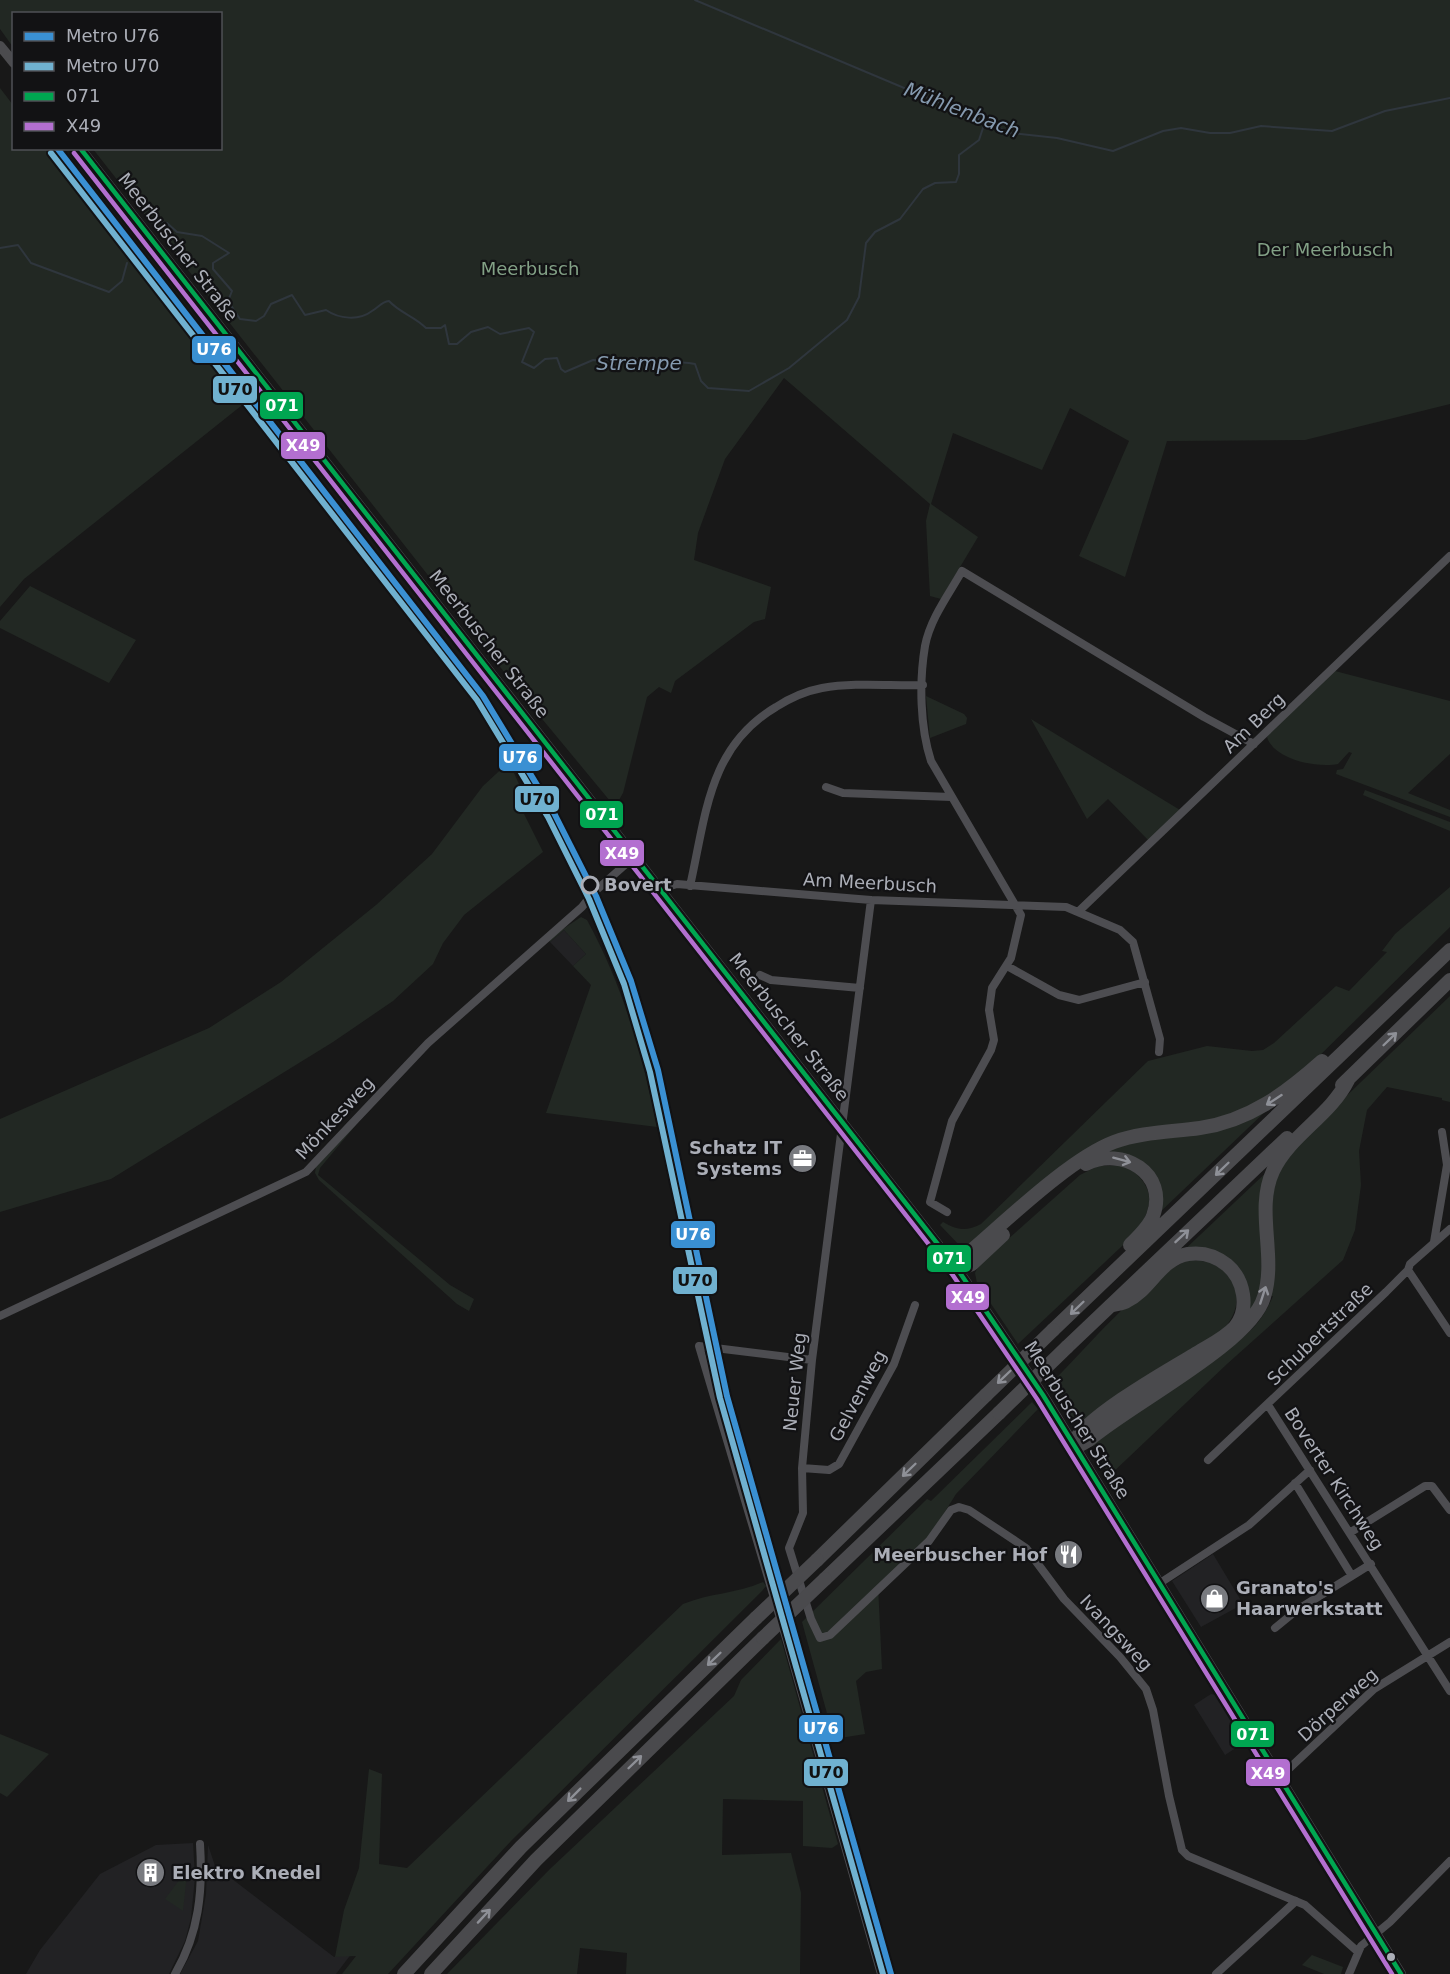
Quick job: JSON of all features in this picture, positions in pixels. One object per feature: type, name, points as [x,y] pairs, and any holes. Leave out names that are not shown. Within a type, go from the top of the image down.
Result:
[{"type":"highway","points":[[404,1974],[587,1781],[1450,950]]},
{"type":"highway","points":[[431,1974],[536,1860],[763,1638],[1450,980]]},
{"type":"highway","points":[[958,1270],[966,1256],[1069,1169],[1100,1148],[1132,1137],[1230,1122],[1259,1109],[1290,1089],[1326,1058],[1355,1041]]},
{"type":"highway","points":[[1110,1306],[1128,1301],[1174,1259],[1187,1254],[1202,1254],[1216,1258],[1236,1275],[1244,1302],[1236,1326],[1222,1338],[1160,1376],[1088,1425],[1077,1434],[1073,1444],[1082,1444],[1089,1440],[1227,1343],[1249,1323],[1264,1299],[1270,1265],[1267,1193],[1272,1173],[1287,1150],[1338,1099],[1348,1080]]},
{"type":"highway","points":[[958,1270],[972,1264],[1076,1170],[1099,1158],[1120,1158],[1144,1171],[1155,1191],[1153,1217],[1141,1233],[1105,1270],[1101,1285]]},
{"type":"main road","points":[[0,46],[12,61]]},
{"type":"main road","name":"Meerbuscher Straße","points":[[82,150],[958,1270],[1012,1346],[1401,1974]]},
{"type":"street","name":"Am Berg","points":[[1078,912],[1450,556]]},
{"type":"street","points":[[947,1212],[930,1202],[945,1141],[963,1098],[991,1050],[994,1040],[989,1001],[992,988],[1007,966],[1021,915],[931,761],[924,738],[925,645],[937,615],[962,571],[1204,717],[1254,744]]},
{"type":"street","points":[[690,886],[709,794],[720,765],[738,737],[761,715],[789,699],[822,688],[923,685]]},
{"type":"street","points":[[826,787],[843,793],[951,797]]},
{"type":"street","name":"Mönkesweg","points":[[0,1316],[306,1172],[428,1043],[582,907],[592,893],[635,856]]},
{"type":"street","name":"Am Meerbusch","points":[[661,890],[671,885],[871,900],[1056,905],[1078,912],[1129,937],[1136,948],[1160,1040],[1159,1052]]},
{"type":"street","name":"Neuer Weg","points":[[820,1638],[811,1619],[789,1548],[792,1535],[802,1518],[802,1468],[812,1360],[871,900]]},
{"type":"street","points":[[1007,966],[1059,995],[1079,1000],[1146,982]]},
{"type":"street","points":[[760,975],[771,980],[860,988]]},
{"type":"street","points":[[1434,1242],[1449,1166],[1442,1132]]},
{"type":"street","name":"Schubertstraße","points":[[1208,1460],[1408,1270],[1410,1264],[1450,1229]]},
{"type":"street","points":[[1408,1270],[1450,1333]]},
{"type":"street","name":"Gelvenweg","points":[[802,1468],[829,1470],[839,1464],[894,1364],[915,1305]]},
{"type":"street","points":[[812,1360],[699,1346],[786,1638],[881,1974]]},
{"type":"street","name":"Boverter Kirchweg","points":[[1268,1405],[1351,1532],[1450,1691]]},
{"type":"street","points":[[1160,1583],[1249,1525],[1310,1470]]},
{"type":"street","points":[[1295,1483],[1353,1576]]},
{"type":"street","points":[[1351,1532],[1425,1486],[1432,1486],[1438,1490],[1450,1510]]},
{"type":"street","name":"Ivangsweg","points":[[820,1638],[830,1635],[929,1541],[951,1510],[959,1507],[969,1510],[1026,1548],[1064,1599],[1120,1657],[1146,1689],[1154,1710],[1182,1851],[1188,1856],[1296,1901],[1313,1911],[1357,1951]]},
{"type":"street","points":[[1275,1628],[1298,1610],[1371,1564]]},
{"type":"street","name":"Dörperweg","points":[[1280,1777],[1374,1689],[1450,1642]]},
{"type":"street","points":[[175,1974],[192,1937],[200,1904],[200,1844]]},
{"type":"street","points":[[1349,1974],[1357,1951],[1450,1861]]},
{"type":"street","points":[[1216,1974],[1296,1901]]},
{"type":"shaded area","points":[[564,930],[586,954],[573,966],[550,942]]},
{"type":"shaded area","points":[[1213,1554],[1243,1604],[1201,1627],[1172,1581]]},
{"type":"shaded area","points":[[1211,1694],[1221,1696],[1248,1740],[1225,1755],[1194,1705]]},
{"type":"shaded area","points":[[193,1843],[195,1877],[191,1918],[185,1941],[169,1974],[26,1974],[40,1950],[100,1874],[156,1845]]},
{"type":"shaded area","points":[[208,1845],[215,1866],[334,1957],[352,1953],[336,1974],[180,1974],[198,1941],[206,1894]]},
{"type":"green space","name":"Meerbusch","points":[[0,0],[1450,0],[1450,404],[1305,440],[1167,441],[1125,577],[1079,556],[1129,441],[1070,408],[1042,470],[953,433],[931,504],[978,537],[941,599],[930,596],[926,521],[930,504],[784,378],[725,459],[698,533],[694,560],[771,587],[765,619],[754,622],[675,681],[671,693],[659,687],[647,697],[623,793],[615,807],[519,691],[94,150],[222,150],[222,12],[12,12],[12,46],[0,29]]},
{"type":"green space","points":[[0,88],[12,104],[12,150],[48,150],[246,402],[24,579],[0,607]]},
{"type":"green space","points":[[30,586],[136,640],[109,683],[0,628],[0,621]]},
{"type":"green space","points":[[1335,671],[1450,701],[1450,754],[1408,793],[1450,810],[1450,817],[1336,774],[1337,770],[1343,769],[1352,753],[1349,752],[1338,764],[1319,765],[1287,757],[1271,745],[1267,737],[1271,732]]},
{"type":"green space","points":[[926,696],[964,714],[967,718],[966,724],[930,738]]},
{"type":"green space","points":[[1031,719],[1180,810],[1149,841],[1108,799],[1087,819]]},
{"type":"green space","points":[[509,762],[528,804],[521,808],[543,852],[464,915],[443,943],[433,964],[393,1001],[333,1042],[111,1179],[0,1212],[0,1119],[209,1028],[281,982],[376,905],[432,854],[483,786]]},
{"type":"green space","points":[[1365,790],[1450,822],[1450,831],[1363,795]]},
{"type":"green space","points":[[1450,887],[1450,927],[1305,1070],[1254,1105],[1211,1121],[1117,1135],[964,1248],[940,1225],[943,1222],[953,1227],[966,1229],[981,1224],[1148,1061],[1207,1046],[1252,1051],[1263,1050],[1274,1043],[1336,986],[1349,991],[1387,952],[1382,951],[1395,934]]},
{"type":"green space","points":[[581,917],[587,920],[621,995],[638,1047],[657,1127],[546,1113],[591,985],[573,966],[586,954],[564,930],[550,942],[548,939]]},
{"type":"green space","points":[[1450,996],[1450,1102],[1442,1098],[1387,1087],[1367,1110],[1359,1151],[1361,1185],[1355,1230],[1343,1260],[1227,1364],[1109,1476],[1093,1443],[1236,1343],[1253,1328],[1266,1310],[1273,1296],[1270,1296],[1275,1267],[1271,1206],[1273,1191],[1279,1172],[1288,1156],[1303,1138]]},
{"type":"green space","points":[[376,1101],[320,1168],[318,1175],[450,1285],[474,1299],[469,1311],[457,1304],[319,1180],[315,1173],[316,1166]]},
{"type":"green space","points":[[1268,1109],[1157,1215],[1152,1176],[1101,1151]]},
{"type":"green space","points":[[1126,1165],[1142,1180],[1149,1195],[1147,1211],[1138,1231],[1018,1344],[977,1283],[975,1273],[979,1265],[1080,1175],[1098,1166]]},
{"type":"green space","points":[[1272,1167],[1265,1285],[1248,1320],[1238,1273],[1181,1253]]},
{"type":"green space","points":[[1189,1260],[1217,1266],[1234,1284],[1237,1296],[1230,1321],[1220,1333],[1082,1422],[1075,1421],[1065,1413],[1048,1386],[1115,1317],[1153,1282]]},
{"type":"green space","points":[[1032,1402],[1038,1409],[956,1494],[928,1539],[878,1585],[882,1669],[866,1672],[856,1681],[865,1734],[834,1739],[802,1622],[927,1499],[931,1501]]},
{"type":"green space","points":[[763,1582],[766,1586],[762,1591],[511,1841],[388,1974],[342,1974],[356,1956],[335,1957],[344,1910],[359,1868],[369,1769],[382,1774],[379,1864],[407,1868],[683,1604]]},
{"type":"green space","points":[[781,1639],[838,1844],[832,1848],[803,1846],[803,1801],[723,1799],[722,1855],[791,1853],[801,1893],[800,1974],[626,1974],[627,1953],[580,1948],[577,1974],[447,1974],[550,1869],[734,1696],[741,1680]]},
{"type":"green space","points":[[0,1734],[49,1754],[7,1797],[0,1793]]},
{"type":"green space","points":[[186,1871],[187,1874],[183,1911],[165,1899]]},
{"type":"green space","points":[[1312,1955],[1343,1967],[1341,1974],[1324,1974],[1302,1965]]},
{"type":"waterway","name":"Mühlenbach","points":[[695,0],[1011,133],[1057,138],[1113,151],[1163,131],[1181,128],[1210,133],[1230,133],[1261,126],[1332,131],[1385,111],[1450,98]]},
{"type":"waterway","name":"Strempe","points":[[151,221],[167,223],[177,232],[202,236],[229,253],[213,263],[213,269],[232,291],[228,301],[240,319],[256,321],[264,316],[271,304],[292,295],[305,315],[326,310],[343,317],[355,317],[367,314],[389,301],[426,328],[441,328],[445,325],[449,344],[457,344],[471,332],[488,327],[500,334],[529,328],[534,332],[522,362],[534,368],[545,359],[557,358],[561,369],[565,372],[593,360],[626,362],[635,359],[689,363],[695,364],[701,381],[708,388],[749,391],[789,368],[847,320],[859,297],[866,243],[875,232],[900,219],[923,189],[935,183],[956,182],[959,174],[959,155],[979,140],[985,122]]},
{"type":"waterway","name":"Strempe","points":[[135,235],[136,228]]},
{"type":"waterway","name":"Strempe","points":[[0,248],[18,245],[31,263],[109,292],[122,281],[127,263]]},
{"type":"metro line","name":"U76","points":[[59,150],[483,696],[554,813],[596,896],[631,981],[658,1070],[727,1396],[891,1974]]},
{"type":"metro line","name":"U70","points":[[51,153],[477,700],[548,817],[589,899],[624,984],[650,1072],[720,1398],[883,1974]]},
{"type":"transit line","name":"071","points":[[82,150],[958,1270],[1043,1395],[1401,1974]]},
{"type":"transit line","name":"X49","points":[[74,153],[952,1274],[1037,1399],[1392,1974]]},
{"type":"place","name":"Bovert","points":[[590,885]]},
{"type":"place","name":"Schatz IT Systems","points":[[803,1158]]},
{"type":"place","name":"Meerbuscher Hof","points":[[1068,1555]]},
{"type":"place","name":"Granato's Haarwerkstatt","points":[[1215,1598]]},
{"type":"place","name":"Elektro Knedel","points":[[151,1873]]},
{"type":"park label","name":"Der Meerbusch","points":[[1325,250]]}]
